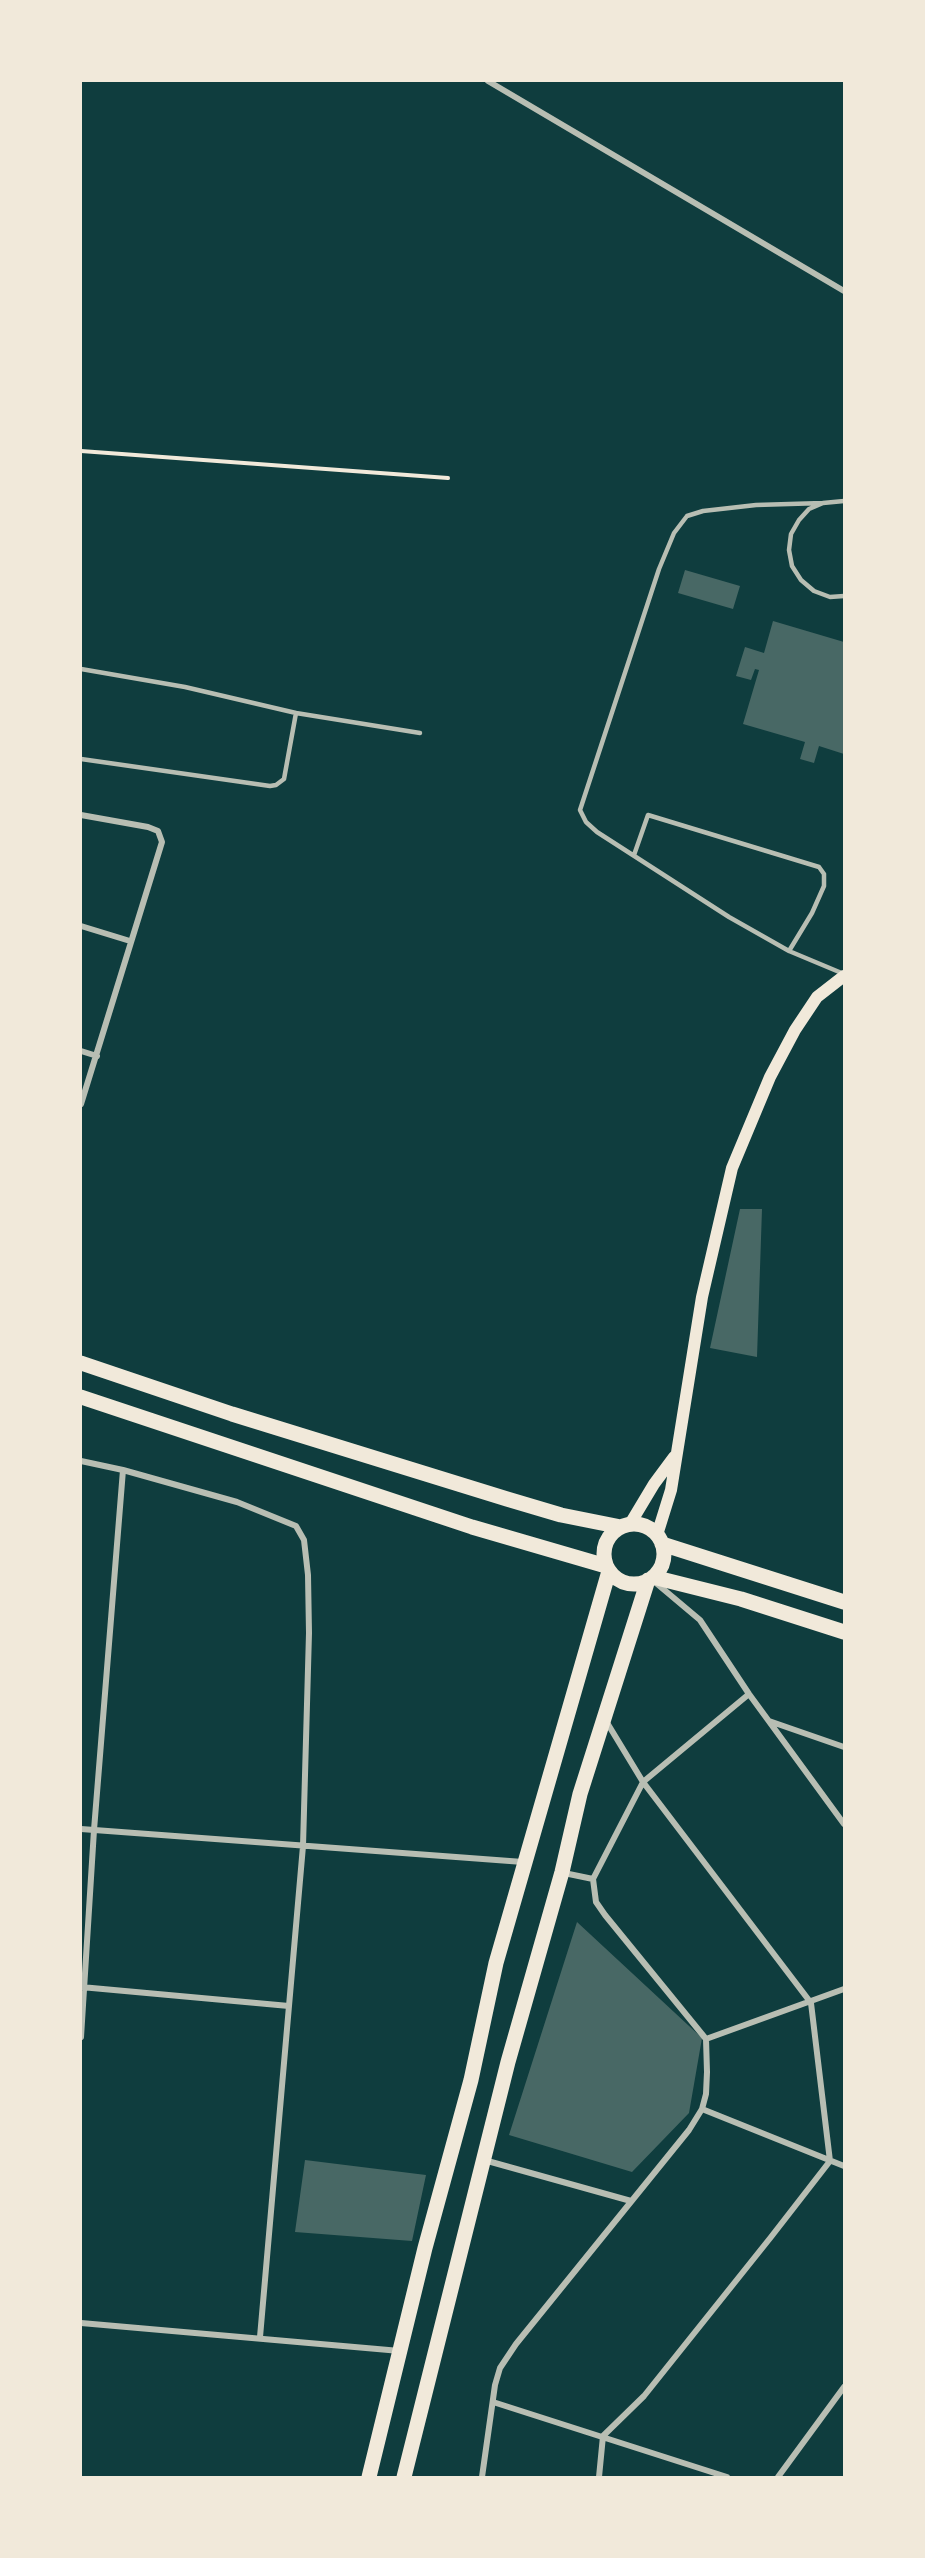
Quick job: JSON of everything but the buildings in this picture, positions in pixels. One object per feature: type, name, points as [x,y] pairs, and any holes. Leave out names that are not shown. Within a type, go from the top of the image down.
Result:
[{"type":"main road","points":[[404,2477],[508,2062],[562,1872],[580,1794],[651,1579],[663,1562],[659,1539],[671,1490],[702,1297],[732,1168],[770,1077],[795,1030],[817,997],[844,975]]},
{"type":"main road","points":[[81,1363],[232,1414],[529,1506],[561,1515],[625,1526],[640,1525],[659,1539],[844,1602]]},
{"type":"main road","points":[[81,1397],[472,1527],[608,1569],[627,1583],[641,1583],[651,1579],[741,1599],[844,1632]]},
{"type":"main road","points":[[369,2477],[425,2248],[471,2080],[496,1963],[608,1569],[604,1548],[613,1532],[625,1526],[675,1456]]},
{"type":"street","points":[[488,81],[844,291]]},
{"type":"street","points":[[81,815],[148,826],[158,831],[161,836],[81,1104]]},
{"type":"street","points":[[81,926],[130,941]]},
{"type":"street","points":[[81,1051],[97,1056]]},
{"type":"street","points":[[81,1461],[123,1470],[237,1502],[296,1526],[304,1539],[308,1575],[309,1633],[303,1846],[260,2337]]},
{"type":"street","points":[[81,2037],[94,1830],[123,1470]]},
{"type":"street","points":[[651,1579],[700,1620],[749,1694],[844,1824]]},
{"type":"street","points":[[482,2477],[495,2385],[501,2368],[516,2344],[689,2130],[702,2109],[707,2083],[706,2039],[605,1915],[596,1902],[592,1879],[643,1782],[749,1694]]},
{"type":"street","points":[[599,2477],[603,2436],[644,2396],[830,2160],[811,2003],[643,1782],[604,1718]]},
{"type":"street","points":[[769,1721],[844,1747]]},
{"type":"street","points":[[81,1829],[526,1862]]},
{"type":"street","points":[[562,1872],[592,1879]]},
{"type":"street","points":[[83,1987],[289,2006]]},
{"type":"street","points":[[706,2039],[811,2003],[844,1989]]},
{"type":"street","points":[[702,2109],[844,2166]]},
{"type":"street","points":[[484,2160],[631,2201]]},
{"type":"street","points":[[81,2323],[401,2350]]},
{"type":"street","points":[[778,2477],[844,2387]]},
{"type":"street","points":[[493,2402],[727,2477]]},
{"type":"lane","points":[[844,501],[756,505],[703,511],[687,516],[674,533],[659,569],[633,642],[580,810],[591,827],[729,917],[789,951],[844,975]]},
{"type":"lane","points":[[823,503],[809,509],[791,534],[789,550],[792,566],[801,580],[814,591],[830,597],[844,596]]},
{"type":"lane","points":[[81,669],[185,687],[296,713],[420,733]]},
{"type":"lane","points":[[81,759],[276,785],[284,778],[296,713]]},
{"type":"lane","points":[[634,855],[648,815],[819,867],[824,874],[824,886],[812,913],[789,951]]},
{"type":"path","points":[[81,451],[448,478]]}]
